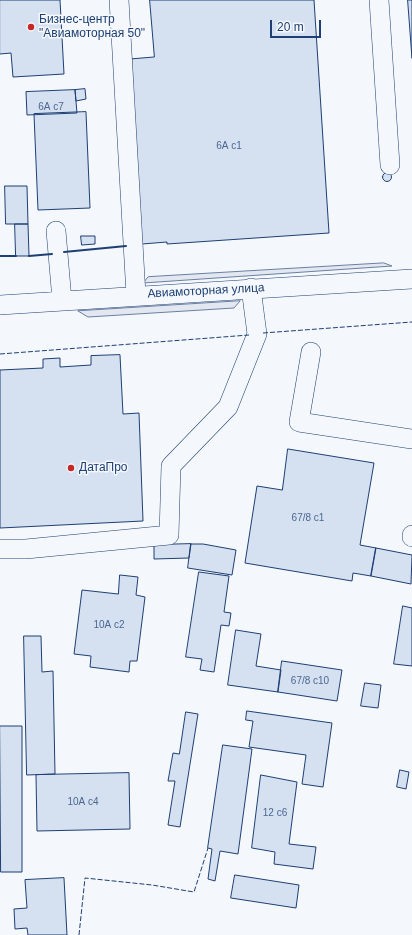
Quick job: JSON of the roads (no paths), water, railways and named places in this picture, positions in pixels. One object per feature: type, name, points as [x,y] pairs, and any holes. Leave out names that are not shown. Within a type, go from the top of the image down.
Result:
[{"type":"street","points":[[119,0],[136,295]]},
{"type":"street","points":[[379,0],[390,165]]},
{"type":"street","points":[[56,231],[62,300]]},
{"type":"street","name":"Авиамоторная улица","points":[[0,304],[412,279]]},
{"type":"street","points":[[0,549],[26,549],[169,535],[170,466],[228,407],[258,334],[251,288]]},
{"type":"street","points":[[311,352],[299,422],[412,439]]},
{"type":"place","name":"Бизнес-центр \"Авиамоторная 50\"","points":[[31,27]]},
{"type":"place","name":"ДатаПро","points":[[71,468]]}]
